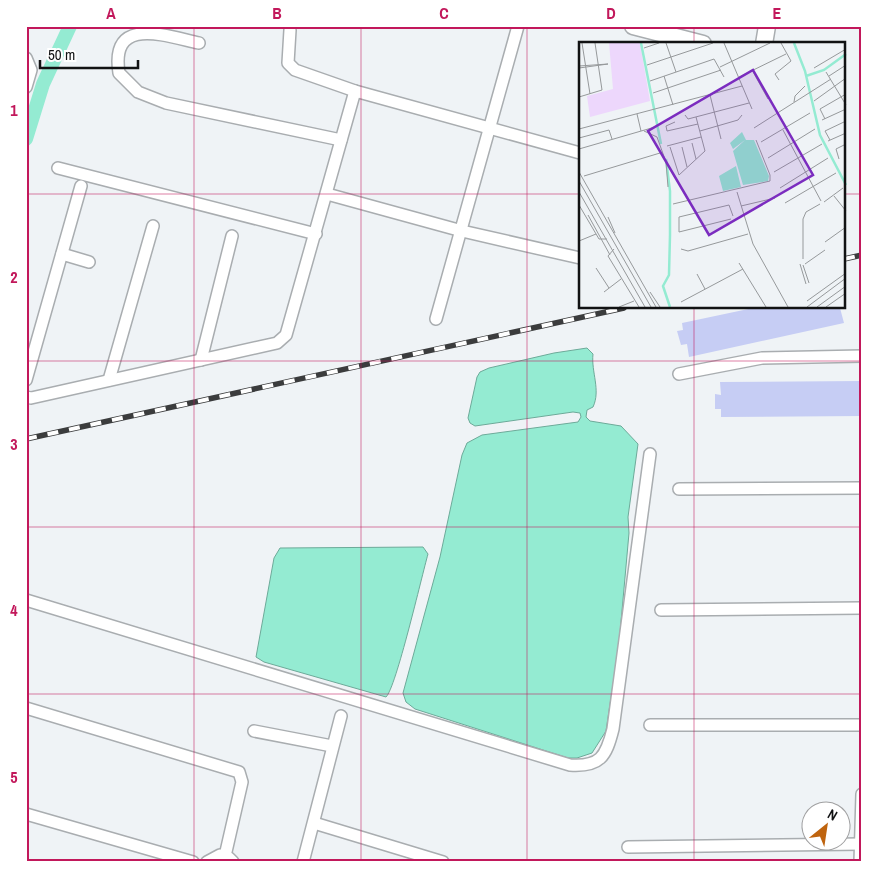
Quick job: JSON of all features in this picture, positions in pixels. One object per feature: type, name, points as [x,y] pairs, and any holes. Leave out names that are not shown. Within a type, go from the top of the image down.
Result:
[{"type":"street","points":[[436,319],[518,26]]},
{"type":"street","points":[[633,26],[695,42]]},
{"type":"street","points":[[764,42],[767,26]]},
{"type":"street","points":[[290,30],[289,66],[355,91],[579,153]]},
{"type":"street","points":[[199,43],[150,32],[134,35],[121,45],[118,50],[119,73],[138,92],[166,103],[341,140]]},
{"type":"street","points":[[26,58],[31,70],[26,87]]},
{"type":"street","points":[[26,396],[31,398],[277,343],[286,335],[355,91]]},
{"type":"street","points":[[58,168],[316,234]]},
{"type":"street","points":[[26,380],[81,186]]},
{"type":"street","points":[[327,194],[462,231],[579,258]]},
{"type":"street","points":[[109,380],[153,226]]},
{"type":"street","points":[[200,360],[232,236]]},
{"type":"street","points":[[62,254],[89,262]]},
{"type":"street","points":[[679,374],[762,358],[862,356]]},
{"type":"street","points":[[26,600],[570,765],[587,766],[597,761],[606,751],[613,729],[650,454]]},
{"type":"street","points":[[679,489],[862,488]]},
{"type":"street","points":[[661,610],[862,608]]},
{"type":"street","points":[[26,708],[239,772],[242,782],[229,859],[215,856],[207,862]]},
{"type":"street","points":[[303,862],[341,716]]},
{"type":"street","points":[[650,725],[862,725]]},
{"type":"street","points":[[254,731],[332,746]]},
{"type":"street","points":[[860,862],[862,794]]},
{"type":"street","points":[[26,814],[193,862]]},
{"type":"street","points":[[314,823],[443,862]]},
{"type":"street","points":[[628,847],[861,844]]},
{"type":"shaded area","points":[[587,348],[593,354],[596,394],[593,407],[587,410],[586,417],[590,421],[621,426],[638,444],[628,517],[629,533],[619,644],[606,731],[592,753],[577,758],[568,758],[415,709],[406,702],[403,693],[440,557],[462,455],[467,443],[482,435],[578,422],[581,417],[580,413],[573,412],[475,426],[470,423],[468,418],[477,377],[480,372],[489,368],[554,353]]},
{"type":"shaded area","points":[[423,547],[428,554],[396,674],[386,697],[264,662],[256,657],[274,558],[280,548]]},
{"type":"building","points":[[748,309],[840,309],[844,323],[689,357],[687,344],[681,345],[677,331],[683,330],[682,323]]},
{"type":"building","points":[[862,381],[862,416],[721,417],[721,409],[715,409],[715,394],[721,395],[720,382]]},
{"type":"waterway","points":[[26,139],[43,84],[70,26]]},
{"type":"railway","points":[[846,259],[862,255]]},
{"type":"railway","points":[[26,439],[619,309]]}]
